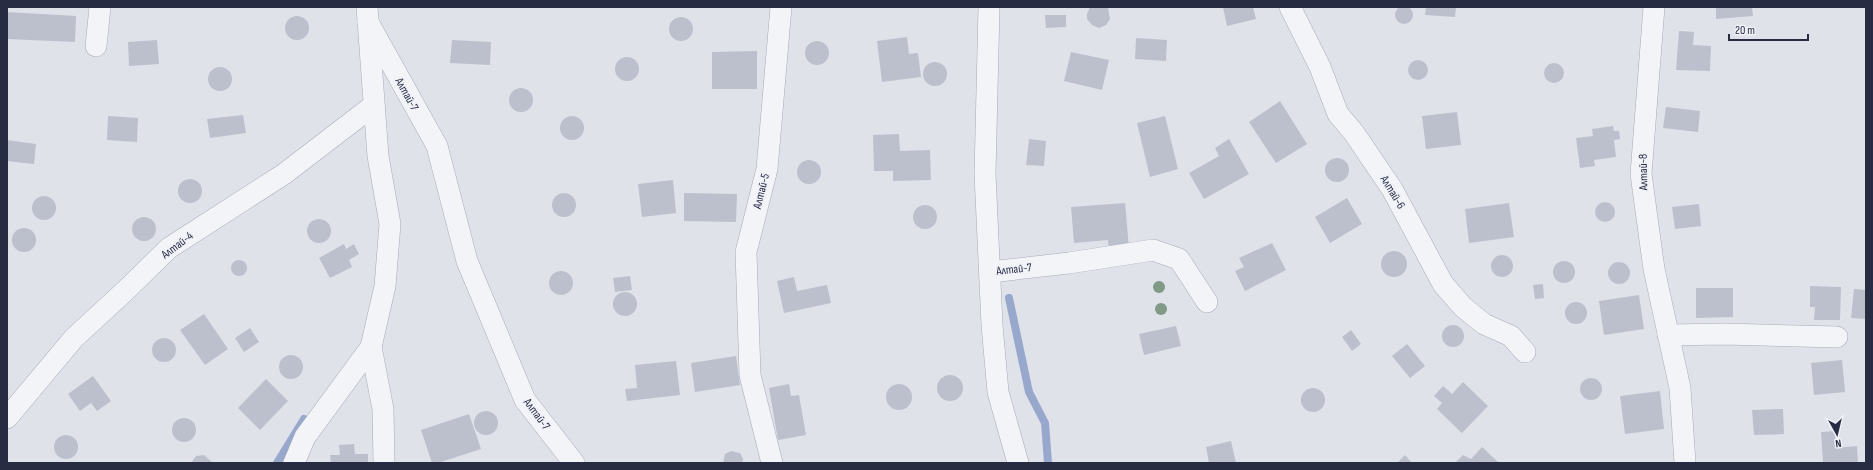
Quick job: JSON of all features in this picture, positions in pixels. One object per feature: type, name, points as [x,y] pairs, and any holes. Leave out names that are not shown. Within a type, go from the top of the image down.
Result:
[{"type":"street","points":[[96,46],[100,7]]},
{"type":"street","name":"Алтай-5","points":[[772,463],[750,375],[746,252],[767,169],[781,7]]},
{"type":"street","points":[[989,7],[985,174],[990,272]]},
{"type":"street","name":"Алтай-6","points":[[1290,7],[1320,66],[1338,114],[1354,133],[1392,189],[1443,284],[1463,307],[1484,324],[1511,336],[1525,352]]},
{"type":"street","name":"Алтай-8","points":[[1654,7],[1641,174],[1654,269],[1680,388],[1685,463]]},
{"type":"street","name":"Алтай-7","points":[[294,463],[305,437],[371,347],[385,286],[390,224],[378,156],[367,15]]},
{"type":"street","name":"Алтай-7","points":[[367,15],[437,146],[467,261],[524,400],[574,463]]},
{"type":"street","name":"Алтай-4","points":[[7,418],[74,338],[125,292],[169,248],[284,174],[374,105]]},
{"type":"street","name":"Алтай-7","points":[[1018,463],[998,392],[990,272],[1069,263],[1153,250],[1179,259],[1207,302]]},
{"type":"street","points":[[1668,335],[1724,334],[1837,337]]},
{"type":"street","name":"Алтай-7","points":[[371,347],[383,409],[384,463]]},
{"type":"building","points":[[1400,6],[1408,6],[1413,11],[1411,22],[1408,24],[1400,24],[1395,19],[1395,11]]},
{"type":"building","points":[[1090,7],[1108,8],[1110,19],[1106,25],[1099,28],[1092,25],[1087,19],[1087,14]]},
{"type":"building","points":[[1223,7],[1253,7],[1256,19],[1227,26]]},
{"type":"building","points":[[1426,7],[1456,7],[1455,17],[1425,15]]},
{"type":"building","points":[[1716,7],[1752,7],[1753,16],[1716,19]]},
{"type":"building","points":[[7,12],[76,16],[75,42],[7,39]]},
{"type":"building","points":[[1045,15],[1066,15],[1066,27],[1046,28]]},
{"type":"building","points":[[297,16],[302,17],[308,23],[308,33],[302,39],[297,40],[292,39],[286,33],[285,28],[286,23],[292,17]]},
{"type":"building","points":[[681,17],[686,18],[692,24],[692,34],[686,40],[681,41],[676,40],[670,34],[669,29],[670,24],[676,18]]},
{"type":"building","points":[[1679,31],[1694,32],[1693,45],[1711,46],[1710,71],[1676,70]]},
{"type":"building","points":[[907,37],[909,54],[918,53],[921,77],[882,82],[877,41]]},
{"type":"building","points":[[1136,38],[1167,40],[1166,61],[1135,59]]},
{"type":"building","points":[[157,40],[159,64],[129,66],[128,42]]},
{"type":"building","points":[[452,40],[491,42],[490,65],[450,63]]},
{"type":"building","points":[[817,41],[822,42],[828,48],[828,58],[822,64],[817,65],[812,64],[806,58],[805,53],[806,48],[812,42]]},
{"type":"building","points":[[757,51],[757,89],[712,89],[712,52]]},
{"type":"building","points":[[1071,52],[1109,60],[1102,90],[1064,81]]},
{"type":"building","points":[[627,57],[632,58],[638,64],[638,74],[632,80],[627,81],[622,80],[616,74],[615,69],[616,64],[622,58]]},
{"type":"building","points":[[1418,60],[1425,63],[1428,70],[1425,77],[1418,80],[1411,77],[1408,70],[1411,63]]},
{"type":"building","points":[[935,62],[940,63],[946,69],[946,79],[940,85],[935,86],[930,85],[924,79],[923,74],[924,69],[930,63]]},
{"type":"building","points":[[1554,63],[1561,66],[1564,73],[1561,80],[1554,83],[1547,80],[1544,73],[1547,66]]},
{"type":"building","points":[[220,67],[225,68],[231,74],[231,84],[225,90],[220,91],[215,90],[209,84],[208,79],[209,74],[215,68]]},
{"type":"building","points":[[521,88],[526,89],[532,95],[532,105],[526,111],[521,112],[516,111],[510,105],[509,100],[510,95],[516,89]]},
{"type":"building","points":[[1280,101],[1307,144],[1276,163],[1249,122]]},
{"type":"building","points":[[1666,107],[1700,111],[1698,132],[1663,128]]},
{"type":"building","points":[[1457,112],[1461,145],[1426,149],[1422,116]]},
{"type":"building","points":[[243,115],[246,133],[210,138],[207,119]]},
{"type":"building","points":[[108,116],[138,118],[137,142],[107,140]]},
{"type":"building","points":[[572,116],[577,117],[583,123],[583,133],[577,139],[572,140],[567,139],[561,133],[560,128],[561,123],[567,117]]},
{"type":"building","points":[[1165,116],[1178,169],[1150,177],[1137,123]]},
{"type":"building","points":[[1613,126],[1614,131],[1619,131],[1620,139],[1614,140],[1616,157],[1594,160],[1595,166],[1580,168],[1576,138],[1593,136],[1592,129]]},
{"type":"building","points":[[899,134],[900,151],[930,150],[931,180],[893,181],[893,171],[874,171],[873,135]]},
{"type":"building","points":[[1029,139],[1046,141],[1044,166],[1026,165]]},
{"type":"building","points":[[1229,139],[1249,174],[1204,199],[1189,173],[1219,156],[1215,148]]},
{"type":"building","points":[[7,140],[36,144],[34,164],[7,161]]},
{"type":"building","points":[[1337,158],[1342,159],[1348,165],[1348,175],[1342,181],[1337,182],[1332,181],[1326,175],[1325,170],[1326,165],[1332,159]]},
{"type":"building","points":[[809,160],[814,161],[820,167],[820,177],[814,183],[809,184],[804,183],[798,177],[797,172],[798,167],[804,161]]},
{"type":"building","points":[[190,179],[195,180],[201,186],[201,196],[195,202],[190,203],[185,202],[179,196],[178,191],[179,186],[185,180]]},
{"type":"building","points":[[673,180],[676,213],[642,217],[638,184]]},
{"type":"building","points":[[564,193],[569,194],[575,200],[575,210],[569,216],[564,217],[559,216],[553,210],[552,205],[553,200],[559,194]]},
{"type":"building","points":[[684,193],[737,194],[736,222],[684,221]]},
{"type":"building","points":[[44,196],[49,197],[55,203],[55,213],[49,219],[44,220],[39,219],[33,213],[32,208],[33,203],[39,197]]},
{"type":"building","points":[[1347,198],[1362,224],[1330,243],[1315,217]]},
{"type":"building","points":[[1605,202],[1612,205],[1615,212],[1612,219],[1605,222],[1598,219],[1595,212],[1598,205]]},
{"type":"building","points":[[1125,203],[1129,248],[1109,250],[1108,240],[1074,243],[1071,207]]},
{"type":"building","points":[[1509,203],[1514,237],[1469,243],[1465,209]]},
{"type":"building","points":[[1699,204],[1701,226],[1675,229],[1672,207]]},
{"type":"building","points":[[925,205],[930,206],[936,212],[936,222],[930,228],[925,229],[920,228],[914,222],[913,217],[914,212],[920,206]]},
{"type":"building","points":[[144,217],[149,218],[155,224],[155,234],[149,240],[144,241],[139,240],[133,234],[132,229],[133,224],[139,218]]},
{"type":"building","points":[[319,219],[324,220],[330,226],[330,236],[324,242],[319,243],[314,242],[308,236],[307,231],[308,226],[314,220]]},
{"type":"building","points":[[24,228],[29,229],[35,235],[35,245],[29,251],[24,252],[19,251],[13,245],[12,240],[13,235],[19,229]]},
{"type":"building","points":[[1272,243],[1286,270],[1245,291],[1235,271],[1244,267],[1239,258]]},
{"type":"building","points":[[344,244],[346,249],[354,244],[359,254],[349,260],[352,267],[330,278],[319,258]]},
{"type":"building","points":[[1394,251],[1403,255],[1407,264],[1403,273],[1394,277],[1385,273],[1381,264],[1385,255]]},
{"type":"building","points":[[1502,255],[1510,258],[1513,266],[1510,274],[1502,277],[1494,274],[1491,266],[1494,258]]},
{"type":"building","points":[[239,260],[245,262],[247,268],[245,274],[239,276],[233,274],[231,268],[233,262]]},
{"type":"building","points":[[1564,261],[1572,264],[1575,272],[1572,280],[1564,283],[1556,280],[1553,272],[1556,264]]},
{"type":"building","points":[[1619,262],[1627,265],[1630,273],[1627,281],[1619,284],[1611,281],[1608,273],[1611,265]]},
{"type":"building","points":[[561,271],[566,272],[572,278],[572,288],[566,294],[561,295],[556,294],[550,288],[549,283],[550,278],[556,272]]},
{"type":"building","points":[[630,276],[632,290],[615,292],[613,278]]},
{"type":"building","points":[[794,277],[797,291],[827,285],[831,303],[784,313],[777,281]]},
{"type":"building","points":[[1543,284],[1544,298],[1535,299],[1533,285]]},
{"type":"building","points":[[1810,286],[1841,287],[1840,320],[1814,320],[1815,307],[1810,307]]},
{"type":"building","points":[[1696,288],[1733,288],[1733,317],[1696,318]]},
{"type":"building","points":[[1854,289],[1866,290],[1866,319],[1851,318]]},
{"type":"building","points":[[625,292],[630,293],[636,299],[636,309],[630,315],[625,316],[620,315],[614,309],[613,304],[614,299],[620,293]]},
{"type":"building","points":[[1639,295],[1644,329],[1604,335],[1599,301]]},
{"type":"building","points":[[1576,302],[1584,305],[1587,313],[1584,321],[1576,324],[1568,321],[1565,313],[1568,305]]},
{"type":"building","points":[[204,314],[228,349],[205,365],[180,330]]},
{"type":"building","points":[[1453,325],[1461,328],[1464,336],[1461,344],[1453,347],[1445,344],[1442,336],[1445,328]]},
{"type":"building","points":[[1176,326],[1181,346],[1144,355],[1139,334]]},
{"type":"building","points":[[250,328],[259,342],[244,352],[235,338]]},
{"type":"building","points":[[1351,330],[1361,344],[1352,351],[1342,337]]},
{"type":"building","points":[[164,338],[169,339],[175,345],[175,355],[169,361],[164,362],[159,361],[153,355],[152,350],[153,345],[159,339]]},
{"type":"building","points":[[1407,344],[1425,366],[1410,378],[1392,356]]},
{"type":"building","points":[[291,355],[296,356],[302,362],[302,372],[296,378],[291,379],[286,378],[280,372],[279,367],[280,362],[286,356]]},
{"type":"building","points":[[736,356],[740,385],[695,392],[691,363]]},
{"type":"building","points":[[1842,360],[1845,392],[1814,395],[1811,363]]},
{"type":"building","points":[[676,361],[680,395],[627,401],[625,389],[637,388],[635,365]]},
{"type":"building","points":[[950,375],[959,379],[963,388],[959,397],[950,401],[941,397],[937,388],[941,379]]},
{"type":"building","points":[[93,376],[111,401],[97,411],[91,403],[80,411],[68,394]]},
{"type":"building","points":[[1591,378],[1599,381],[1602,389],[1599,397],[1591,400],[1583,397],[1580,389],[1583,381]]},
{"type":"building","points":[[266,379],[288,401],[260,430],[238,408]]},
{"type":"building","points":[[1463,382],[1488,406],[1462,433],[1437,409],[1442,403],[1434,396],[1443,386],[1452,394]]},
{"type":"building","points":[[789,384],[791,396],[799,395],[806,435],[778,440],[769,388]]},
{"type":"building","points":[[899,384],[908,388],[912,397],[908,406],[899,410],[890,406],[886,397],[890,388]]},
{"type":"building","points":[[1313,388],[1318,389],[1324,395],[1324,405],[1318,411],[1313,412],[1308,411],[1302,405],[1301,400],[1302,395],[1308,389]]},
{"type":"building","points":[[1660,391],[1664,429],[1625,434],[1620,396]]},
{"type":"building","points":[[1783,409],[1784,434],[1754,435],[1752,410]]},
{"type":"building","points":[[486,411],[494,415],[498,423],[494,431],[486,435],[478,431],[474,423],[478,415]]},
{"type":"building","points":[[469,414],[481,449],[438,463],[432,463],[421,430]]},
{"type":"building","points":[[184,418],[189,419],[195,425],[195,435],[189,441],[184,442],[179,441],[173,435],[172,430],[173,425],[179,419]]},
{"type":"building","points":[[1835,431],[1836,448],[1857,446],[1858,463],[1823,463],[1821,432]]},
{"type":"building","points":[[66,435],[71,436],[77,442],[77,452],[71,458],[66,459],[61,458],[55,452],[54,447],[55,442],[61,436]]},
{"type":"building","points":[[1231,441],[1236,463],[1209,463],[1206,447]]},
{"type":"building","points":[[354,444],[355,454],[368,454],[368,463],[331,463],[330,455],[340,455],[339,445]]},
{"type":"building","points":[[1482,447],[1499,463],[1455,463],[1463,455],[1471,459]]},
{"type":"building","points":[[731,451],[740,453],[743,459],[742,463],[723,463],[725,454]]},
{"type":"building","points":[[204,455],[213,463],[191,463],[196,456]]},
{"type":"building","points":[[1405,455],[1412,463],[1397,463]]},
{"type":"waterway","points":[[1009,298],[1029,392],[1045,423],[1048,463]]},
{"type":"waterway","points":[[277,463],[304,419]]}]
